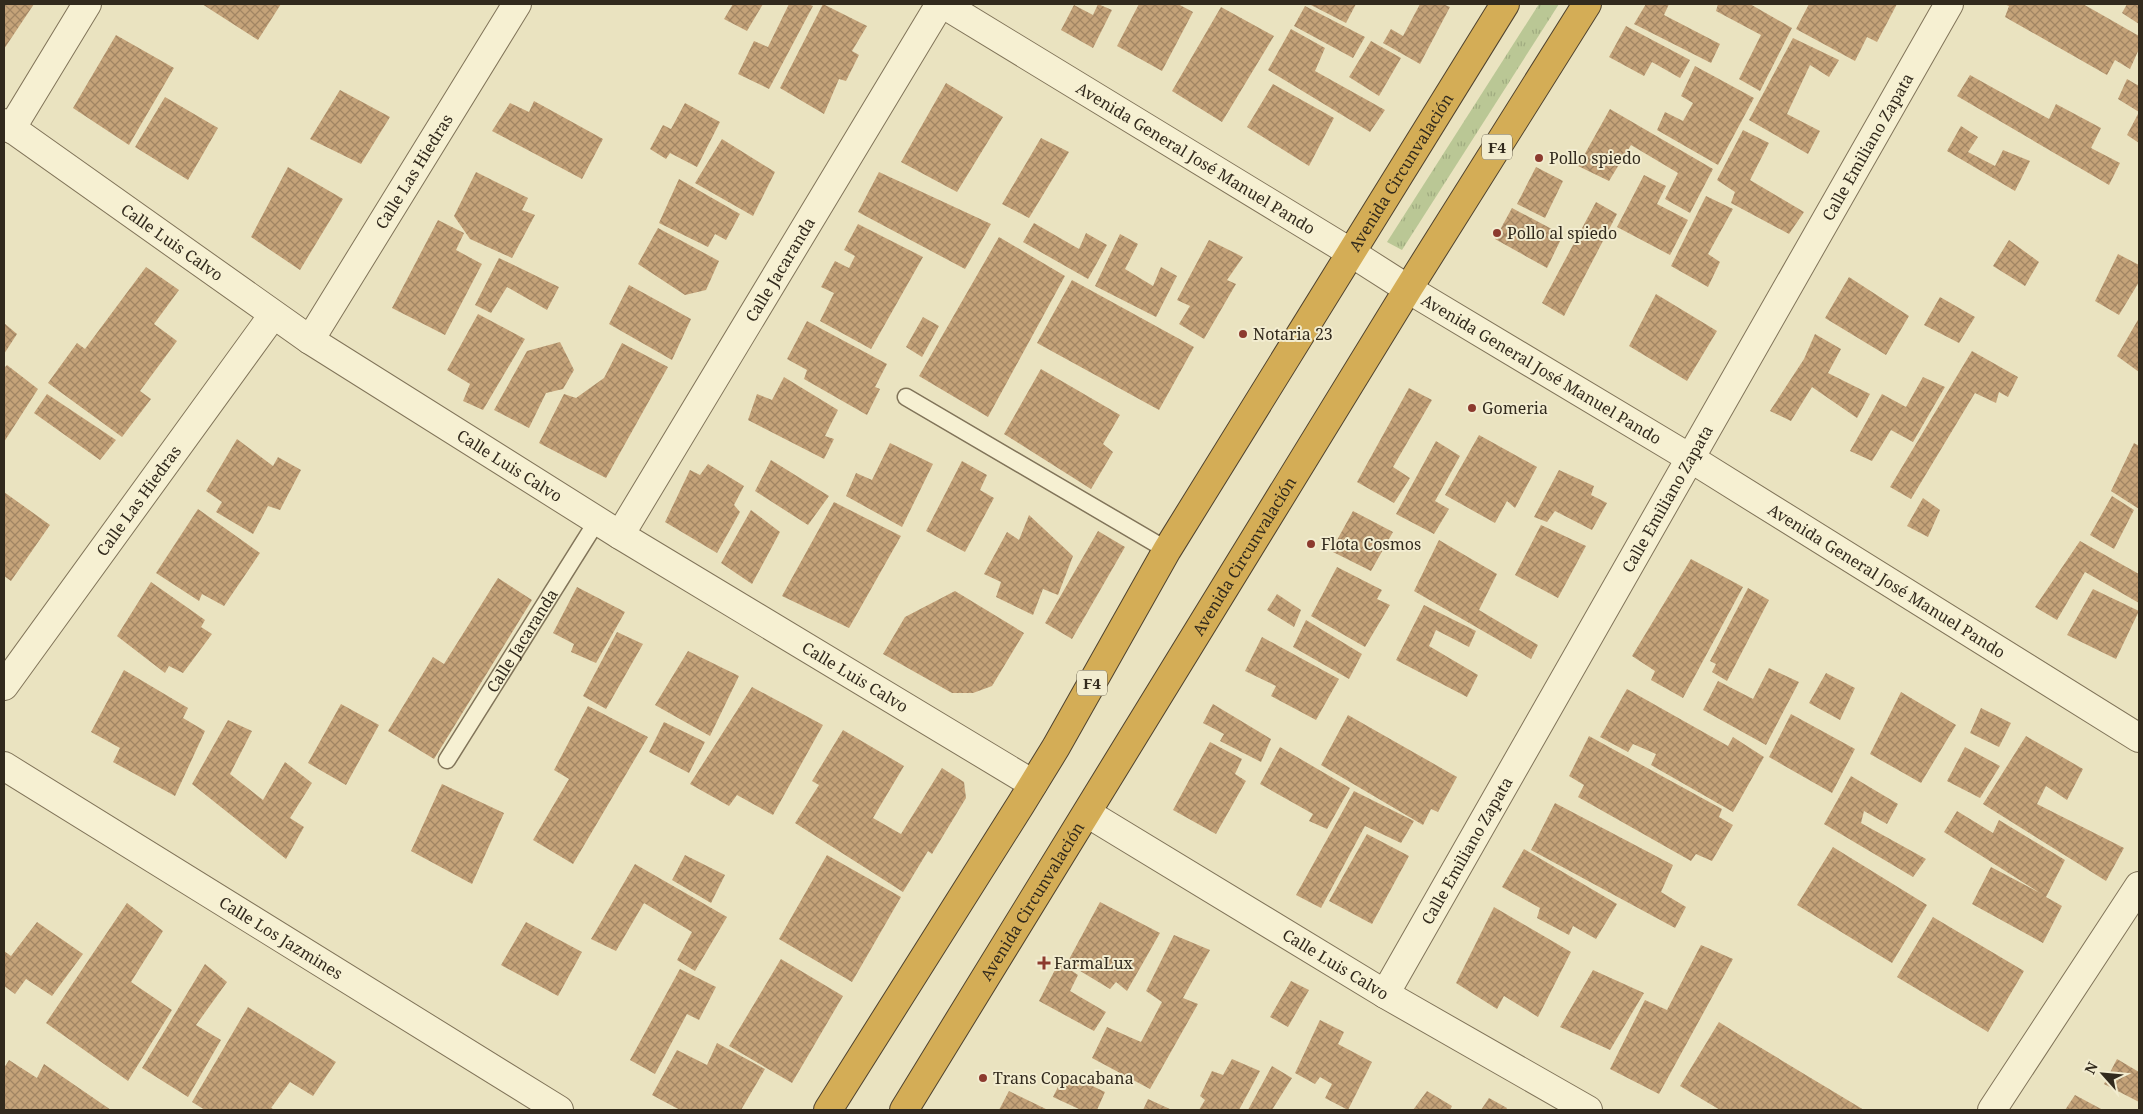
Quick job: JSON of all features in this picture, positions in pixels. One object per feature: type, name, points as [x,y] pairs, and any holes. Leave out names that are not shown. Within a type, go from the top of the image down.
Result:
[{"type":"highway","name":"Avenida Circunvalación","points":[[828,1110],[1033,784],[1167,550],[1505,4]]},
{"type":"highway","name":"Avenida Circunvalación","points":[[904,1110],[1408,289],[1587,4]]},
{"type":"street","points":[[7,126],[87,4]]},
{"type":"street","name":"Calle Las Hiedras","points":[[310,340],[517,4]]},
{"type":"street","name":"Avenida General José Manuel Pando","points":[[942,4],[1408,289],[1690,458],[2139,738]]},
{"type":"street","name":"Calle Jacaranda","points":[[620,535],[942,4]]},
{"type":"street","name":"Calle Emiliano Zapata","points":[[1385,994],[1948,4]]},
{"type":"street","name":"Calle Luis Calvo","points":[[7,126],[310,340],[596,521],[1033,784]]},
{"type":"street","name":"Calle Las Hiedras","points":[[4,686],[273,315]]},
{"type":"street","name":"Calle Los Jazmines","points":[[4,766],[558,1110]]},
{"type":"street","name":"Calle Luis Calvo","points":[[1087,813],[1385,994],[1588,1110]]},
{"type":"street","points":[[1992,1110],[2139,886]]},
{"type":"lane","points":[[906,398],[1167,550]]},
{"type":"lane","name":"Calle Jacaranda","points":[[447,760],[596,521]]},
{"type":"green space","points":[[1539,4],[1559,4],[1402,250],[1387,242]]},
{"type":"building","points":[[4,4],[34,4],[4,49]]},
{"type":"building","points":[[202,4],[281,4],[258,40]]},
{"type":"building","points":[[733,4],[763,4],[747,31],[724,19]]},
{"type":"building","points":[[789,4],[808,4],[813,6],[769,89],[738,74],[754,41],[768,47]]},
{"type":"building","points":[[823,4],[867,26],[852,51],[859,55],[846,81],[839,79],[824,114],[780,88]]},
{"type":"building","points":[[1098,4],[1112,10],[1093,48],[1061,30],[1074,5],[1093,15]]},
{"type":"building","points":[[1139,4],[1178,4],[1193,12],[1162,71],[1117,46]]},
{"type":"building","points":[[1309,4],[1356,4],[1346,23]]},
{"type":"building","points":[[1420,4],[1443,4],[1450,7],[1420,64],[1383,43],[1391,29],[1403,36]]},
{"type":"building","points":[[1646,4],[1669,4],[1664,15],[1720,44],[1711,63],[1634,24]]},
{"type":"building","points":[[1718,4],[1750,4],[1792,28],[1760,91],[1739,79],[1761,35],[1716,11]]},
{"type":"building","points":[[1809,4],[1897,4],[1877,42],[1867,37],[1855,61],[1796,29]]},
{"type":"building","points":[[2004,4],[2083,4],[2139,36],[2139,49],[2130,69],[2115,60],[2107,75],[2005,17],[2009,6]]},
{"type":"building","points":[[2127,4],[2139,4],[2139,24],[2122,13]]},
{"type":"building","points":[[1305,6],[1365,37],[1353,58],[1294,26]]},
{"type":"building","points":[[1221,7],[1274,36],[1222,122],[1172,91]]},
{"type":"building","points":[[1626,26],[1690,60],[1680,78],[1652,62],[1644,76],[1609,57]]},
{"type":"building","points":[[1291,29],[1325,48],[1315,71],[1385,110],[1370,132],[1268,70]]},
{"type":"building","points":[[116,35],[174,68],[129,145],[73,108]]},
{"type":"building","points":[[1793,38],[1839,60],[1829,77],[1810,65],[1787,114],[1820,131],[1808,154],[1749,120]]},
{"type":"building","points":[[1371,41],[1401,58],[1379,96],[1349,77]]},
{"type":"building","points":[[1695,66],[1754,98],[1718,165],[1657,130],[1665,112],[1683,121],[1693,103],[1681,96]]},
{"type":"building","points":[[1970,75],[2049,119],[2056,104],[2101,128],[2091,148],[2120,163],[2109,185],[1957,96]]},
{"type":"building","points":[[2127,79],[2139,86],[2139,112],[2118,99]]},
{"type":"building","points":[[946,83],[1003,117],[957,192],[901,162]]},
{"type":"building","points":[[1273,84],[1334,118],[1309,166],[1247,127]]},
{"type":"building","points":[[340,90],[390,117],[361,164],[310,139]]},
{"type":"building","points":[[165,97],[218,128],[188,180],[135,147]]},
{"type":"building","points":[[534,101],[603,139],[582,179],[492,131],[510,103],[529,112]]},
{"type":"building","points":[[685,103],[720,122],[697,167],[670,153],[666,159],[650,149],[663,125],[671,129]]},
{"type":"building","points":[[1610,109],[1713,169],[1690,213],[1665,199],[1678,173],[1631,145],[1609,181],[1578,166]]},
{"type":"building","points":[[2139,112],[2139,143],[2127,135]]},
{"type":"building","points":[[1961,126],[1978,137],[1968,152],[1995,166],[2003,150],[2030,161],[2015,191],[1947,151]]},
{"type":"building","points":[[1743,130],[1769,143],[1750,180],[1804,212],[1789,234],[1731,203],[1735,192],[1717,180]]},
{"type":"building","points":[[1041,138],[1069,152],[1029,218],[1002,204]]},
{"type":"building","points":[[722,139],[775,172],[753,216],[695,183]]},
{"type":"building","points":[[288,167],[343,199],[300,270],[251,237]]},
{"type":"building","points":[[1536,167],[1563,181],[1545,218],[1517,204]]},
{"type":"building","points":[[476,172],[528,198],[522,210],[535,215],[512,258],[470,239],[454,216]]},
{"type":"building","points":[[879,172],[991,224],[965,269],[858,212]]},
{"type":"building","points":[[1644,175],[1666,186],[1657,204],[1688,220],[1670,255],[1617,227]]},
{"type":"building","points":[[679,179],[740,214],[726,240],[715,234],[708,247],[659,223]]},
{"type":"building","points":[[1706,196],[1733,209],[1708,254],[1720,262],[1708,287],[1671,266]]},
{"type":"building","points":[[1596,202],[1617,214],[1564,316],[1542,303]]},
{"type":"building","points":[[1512,208],[1563,235],[1547,268],[1495,239]]},
{"type":"building","points":[[438,220],[464,233],[456,250],[482,264],[445,335],[392,308]]},
{"type":"building","points":[[1034,223],[1079,249],[1086,233],[1107,245],[1088,279],[1023,242]]},
{"type":"building","points":[[858,224],[923,257],[871,349],[820,321],[834,293],[821,287],[835,261],[849,268],[855,256],[844,250]]},
{"type":"building","points":[[658,228],[719,261],[706,290],[685,295],[638,264]]},
{"type":"building","points":[[1120,234],[1138,244],[1125,269],[1153,286],[1161,267],[1177,276],[1156,317],[1095,286]]},
{"type":"building","points":[[999,237],[1065,276],[988,417],[919,376]]},
{"type":"building","points":[[1209,240],[1243,257],[1227,280],[1236,284],[1204,339],[1179,324],[1190,306],[1177,300]]},
{"type":"building","points":[[2009,240],[2039,262],[2025,286],[1993,266]]},
{"type":"building","points":[[2118,254],[2139,265],[2139,282],[2119,315],[2095,301]]},
{"type":"building","points":[[499,258],[559,287],[547,310],[507,287],[491,313],[475,305]]},
{"type":"building","points":[[146,267],[179,290],[154,324],[177,341],[140,391],[151,399],[122,437],[48,383],[77,343],[85,349]]},
{"type":"building","points":[[1849,277],[1909,316],[1886,355],[1825,318]]},
{"type":"building","points":[[1072,280],[1194,347],[1159,410],[1037,343]]},
{"type":"building","points":[[629,285],[691,319],[672,360],[609,324]]},
{"type":"building","points":[[1656,294],[1717,331],[1687,381],[1629,346]]},
{"type":"building","points":[[1940,297],[1975,317],[1959,343],[1924,325]]},
{"type":"building","points":[[478,314],[525,339],[483,410],[463,401],[470,384],[447,370]]},
{"type":"building","points":[[923,317],[939,326],[922,357],[906,347]]},
{"type":"building","points":[[2139,318],[2139,372],[2117,356]]},
{"type":"building","points":[[807,321],[887,364],[875,387],[880,389],[867,415],[804,379],[807,370],[787,359]]},
{"type":"building","points":[[4,323],[17,334],[4,354]]},
{"type":"building","points":[[1815,334],[1841,349],[1828,373],[1870,394],[1857,418],[1812,387],[1791,421],[1770,411],[1804,359]]},
{"type":"building","points":[[560,342],[574,370],[563,389],[546,393],[529,428],[494,410],[527,351]]},
{"type":"building","points":[[622,343],[668,367],[606,478],[539,443],[564,394],[576,398],[604,378]]},
{"type":"building","points":[[1972,351],[2018,377],[2008,397],[1999,392],[1996,403],[1975,393],[1911,499],[1890,487]]},
{"type":"building","points":[[7,365],[38,389],[4,442],[4,368]]},
{"type":"building","points":[[1041,369],[1120,415],[1103,444],[1113,452],[1091,489],[1004,434]]},
{"type":"building","points":[[784,377],[838,410],[825,436],[834,439],[824,459],[748,420],[757,394],[772,400]]},
{"type":"building","points":[[1923,377],[1945,387],[1913,442],[1891,430],[1872,461],[1850,451],[1882,394],[1906,407]]},
{"type":"building","points":[[1409,388],[1432,400],[1393,467],[1410,478],[1394,503],[1357,482]]},
{"type":"building","points":[[47,394],[116,440],[100,460],[34,413]]},
{"type":"building","points":[[1479,435],[1537,467],[1515,508],[1507,501],[1495,523],[1445,495]]},
{"type":"building","points":[[237,439],[273,466],[278,457],[301,470],[280,510],[268,506],[253,534],[216,512],[222,502],[206,491]]},
{"type":"building","points":[[1436,441],[1460,456],[1435,501],[1449,509],[1434,534],[1396,514]]},
{"type":"building","points":[[890,443],[933,464],[902,527],[846,496],[856,473],[872,480]]},
{"type":"building","points":[[2134,443],[2139,446],[2139,509],[2111,491]]},
{"type":"building","points":[[771,460],[829,496],[808,525],[755,491]]},
{"type":"building","points":[[962,461],[987,475],[980,490],[994,498],[965,552],[926,531]]},
{"type":"building","points":[[708,464],[744,486],[734,505],[740,512],[717,553],[665,522],[690,470],[700,475]]},
{"type":"building","points":[[1559,470],[1594,486],[1591,495],[1607,503],[1592,530],[1555,511],[1547,522],[1534,517]]},
{"type":"building","points":[[4,492],[50,525],[11,581],[4,576]]},
{"type":"building","points":[[2112,496],[2134,510],[2114,549],[2090,535]]},
{"type":"building","points":[[1923,498],[1940,510],[1928,537],[1907,526]]},
{"type":"building","points":[[834,502],[901,536],[849,628],[782,596]]},
{"type":"building","points":[[198,509],[260,553],[224,606],[202,594],[199,601],[156,573]]},
{"type":"building","points":[[751,510],[780,532],[752,584],[721,563]]},
{"type":"building","points":[[1353,511],[1393,532],[1371,571],[1331,551]]},
{"type":"building","points":[[1029,515],[1073,556],[1058,595],[1043,589],[1033,615],[996,597],[1001,582],[984,574],[1007,532],[1019,540]]},
{"type":"building","points":[[1541,525],[1586,546],[1558,598],[1515,575]]},
{"type":"building","points":[[1098,531],[1125,547],[1072,639],[1045,623]]},
{"type":"building","points":[[1439,540],[1497,574],[1479,610],[1538,645],[1531,659],[1414,591]]},
{"type":"building","points":[[2080,541],[2139,574],[2139,603],[2085,572],[2057,620],[2035,607]]},
{"type":"building","points":[[1691,559],[1743,587],[1683,698],[1651,680],[1655,671],[1632,656]]},
{"type":"building","points":[[1337,567],[1382,590],[1377,599],[1390,605],[1365,647],[1311,616]]},
{"type":"building","points":[[498,578],[532,600],[434,759],[388,731],[433,657],[444,664]]},
{"type":"building","points":[[151,582],[205,620],[201,627],[212,634],[183,673],[169,666],[165,673],[117,636]]},
{"type":"building","points":[[577,587],[625,612],[596,663],[571,652],[574,644],[553,633]]},
{"type":"building","points":[[1748,588],[1769,600],[1727,681],[1712,672],[1716,664],[1710,661]]},
{"type":"building","points":[[2093,589],[2139,611],[2116,659],[2067,635]]},
{"type":"building","points":[[955,591],[1024,633],[992,686],[973,693],[952,693],[883,654],[905,617]]},
{"type":"building","points":[[1277,594],[1301,610],[1294,627],[1267,610]]},
{"type":"building","points":[[1424,605],[1476,631],[1469,647],[1436,630],[1429,646],[1478,675],[1467,697],[1396,660]]},
{"type":"building","points":[[1306,620],[1362,654],[1349,679],[1293,647]]},
{"type":"building","points":[[617,632],[643,644],[606,709],[583,696]]},
{"type":"building","points":[[1262,637],[1339,679],[1316,720],[1271,696],[1276,686],[1245,671]]},
{"type":"building","points":[[688,651],[739,676],[710,736],[655,705]]},
{"type":"building","points":[[1769,668],[1799,682],[1766,745],[1703,710],[1718,681],[1753,699]]},
{"type":"building","points":[[124,670],[188,708],[183,718],[205,731],[175,796],[113,762],[120,748],[91,732]]},
{"type":"building","points":[[1826,673],[1855,688],[1840,720],[1809,703]]},
{"type":"building","points":[[752,687],[823,725],[773,815],[737,795],[729,806],[690,784]]},
{"type":"building","points":[[1627,689],[1728,746],[1733,737],[1764,757],[1733,812],[1651,765],[1656,754],[1633,744],[1628,752],[1600,737]]},
{"type":"building","points":[[1901,692],[1956,725],[1921,783],[1870,754]]},
{"type":"building","points":[[341,704],[379,725],[346,785],[308,763]]},
{"type":"building","points":[[1213,704],[1271,739],[1261,762],[1220,741],[1224,734],[1203,723]]},
{"type":"building","points":[[588,706],[648,737],[573,864],[533,840],[569,779],[554,770]]},
{"type":"building","points":[[1981,708],[2011,723],[1999,747],[1970,733]]},
{"type":"building","points":[[1791,714],[1855,749],[1832,793],[1769,757]]},
{"type":"building","points":[[1348,715],[1457,777],[1438,812],[1431,809],[1423,825],[1321,765]]},
{"type":"building","points":[[228,720],[252,731],[230,774],[263,800],[285,762],[312,783],[290,818],[304,827],[286,859],[192,784]]},
{"type":"building","points":[[664,722],[705,742],[689,773],[649,752]]},
{"type":"building","points":[[843,730],[904,766],[873,818],[901,834],[942,768],[964,782],[966,798],[932,854],[928,851],[903,892],[795,823],[819,785],[812,781]]},
{"type":"building","points":[[1589,736],[1722,809],[1719,817],[1733,825],[1712,861],[1696,854],[1691,861],[1578,797],[1584,785],[1569,776]]},
{"type":"building","points":[[2026,736],[2083,769],[2067,800],[2046,786],[2037,804],[2124,848],[2106,881],[1983,804]]},
{"type":"building","points":[[1210,742],[1242,759],[1235,774],[1246,781],[1216,834],[1173,810]]},
{"type":"building","points":[[1280,747],[1350,788],[1327,829],[1309,821],[1313,814],[1260,784]]},
{"type":"building","points":[[1965,747],[2000,766],[1980,798],[1947,781]]},
{"type":"building","points":[[1851,776],[1898,804],[1887,824],[1864,811],[1861,823],[1926,859],[1913,877],[1824,824]]},
{"type":"building","points":[[442,784],[504,813],[472,884],[411,851]]},
{"type":"building","points":[[1354,791],[1414,821],[1401,843],[1365,826],[1321,908],[1296,895]]},
{"type":"building","points":[[1555,803],[1673,865],[1661,892],[1686,907],[1675,928],[1531,850]]},
{"type":"building","points":[[1957,811],[1993,833],[1999,820],[2065,860],[2046,897],[2062,906],[2043,943],[1972,904],[1991,867],[2040,893],[1944,832]]},
{"type":"building","points":[[1367,834],[1409,856],[1372,924],[1329,901]]},
{"type":"building","points":[[1833,847],[1927,905],[1892,963],[1797,905]]},
{"type":"building","points":[[1524,849],[1617,904],[1596,939],[1573,926],[1569,935],[1537,918],[1540,908],[1502,887]]},
{"type":"building","points":[[685,855],[725,875],[711,903],[672,880]]},
{"type":"building","points":[[827,855],[901,897],[852,982],[779,939]]},
{"type":"building","points":[[635,864],[727,917],[695,971],[677,960],[692,932],[644,903],[616,951],[591,939]]},
{"type":"building","points":[[1100,902],[1160,933],[1127,991],[1116,982],[1110,989],[1067,963]]},
{"type":"building","points":[[127,903],[163,931],[131,982],[172,1010],[128,1081],[46,1023]]},
{"type":"building","points":[[1494,907],[1571,952],[1538,1017],[1504,996],[1497,1009],[1456,983]]},
{"type":"building","points":[[1933,917],[2024,971],[1988,1032],[1897,977]]},
{"type":"building","points":[[37,922],[83,954],[52,996],[26,979],[15,994],[4,986],[4,951],[11,956]]},
{"type":"building","points":[[526,922],[582,952],[558,996],[501,965]]},
{"type":"building","points":[[1174,935],[1210,950],[1183,998],[1198,1004],[1150,1089],[1092,1058],[1107,1027],[1141,1042],[1162,1002],[1146,991]]},
{"type":"building","points":[[1701,945],[1733,959],[1659,1094],[1610,1069],[1645,1000],[1667,1010]]},
{"type":"building","points":[[781,959],[843,996],[792,1083],[729,1046]]},
{"type":"building","points":[[1059,962],[1078,975],[1070,991],[1106,1012],[1094,1031],[1039,1001]]},
{"type":"building","points":[[205,964],[227,982],[196,1025],[221,1040],[188,1097],[142,1068]]},
{"type":"building","points":[[680,969],[716,987],[699,1020],[687,1014],[655,1074],[630,1060]]},
{"type":"building","points":[[1593,970],[1644,993],[1610,1050],[1560,1027]]},
{"type":"building","points":[[1291,981],[1309,990],[1288,1027],[1270,1017]]},
{"type":"building","points":[[248,1007],[336,1062],[313,1096],[290,1082],[271,1108],[275,1110],[205,1110],[192,1102]]},
{"type":"building","points":[[1320,1020],[1344,1032],[1338,1044],[1372,1062],[1348,1110],[1325,1098],[1332,1084],[1320,1077],[1315,1084],[1295,1073]]},
{"type":"building","points":[[1719,1022],[1864,1110],[1720,1110],[1680,1086]]},
{"type":"building","points":[[717,1043],[765,1069],[741,1110],[680,1110],[652,1095],[677,1050],[707,1065]]},
{"type":"building","points":[[1232,1059],[1260,1071],[1239,1110],[1199,1110],[1205,1100],[1200,1096],[1212,1071],[1223,1075]]},
{"type":"building","points":[[2117,1059],[2139,1072],[2139,1102],[2104,1084]]},
{"type":"building","points":[[9,1060],[37,1078],[44,1064],[111,1110],[4,1110],[4,1068]]},
{"type":"building","points":[[1272,1066],[1292,1078],[1272,1110],[1248,1110]]},
{"type":"building","points":[[1065,1073],[1105,1092],[1097,1110],[1081,1110],[1053,1097]]},
{"type":"building","points":[[1009,1091],[1048,1110],[999,1110]]},
{"type":"building","points":[[1427,1091],[1452,1106],[1450,1110],[1413,1110]]},
{"type":"building","points":[[2075,1095],[2103,1110],[2065,1110]]},
{"type":"building","points":[[1489,1098],[1507,1108],[1506,1110],[1481,1110]]},
{"type":"building","points":[[1148,1099],[1172,1110],[1143,1110]]},
{"type":"place","name":"Pollo spiedo","points":[[1539,158]]},
{"type":"place","name":"Pollo al spiedo","points":[[1497,233]]},
{"type":"place","name":"Notaria 23","points":[[1243,334]]},
{"type":"place","name":"Gomeria","points":[[1472,408]]},
{"type":"place","name":"Flota Cosmos","points":[[1311,544]]},
{"type":"place","name":"FarmaLux","points":[[1044,963]]},
{"type":"place","name":"Trans Copacabana","points":[[983,1078]]}]
